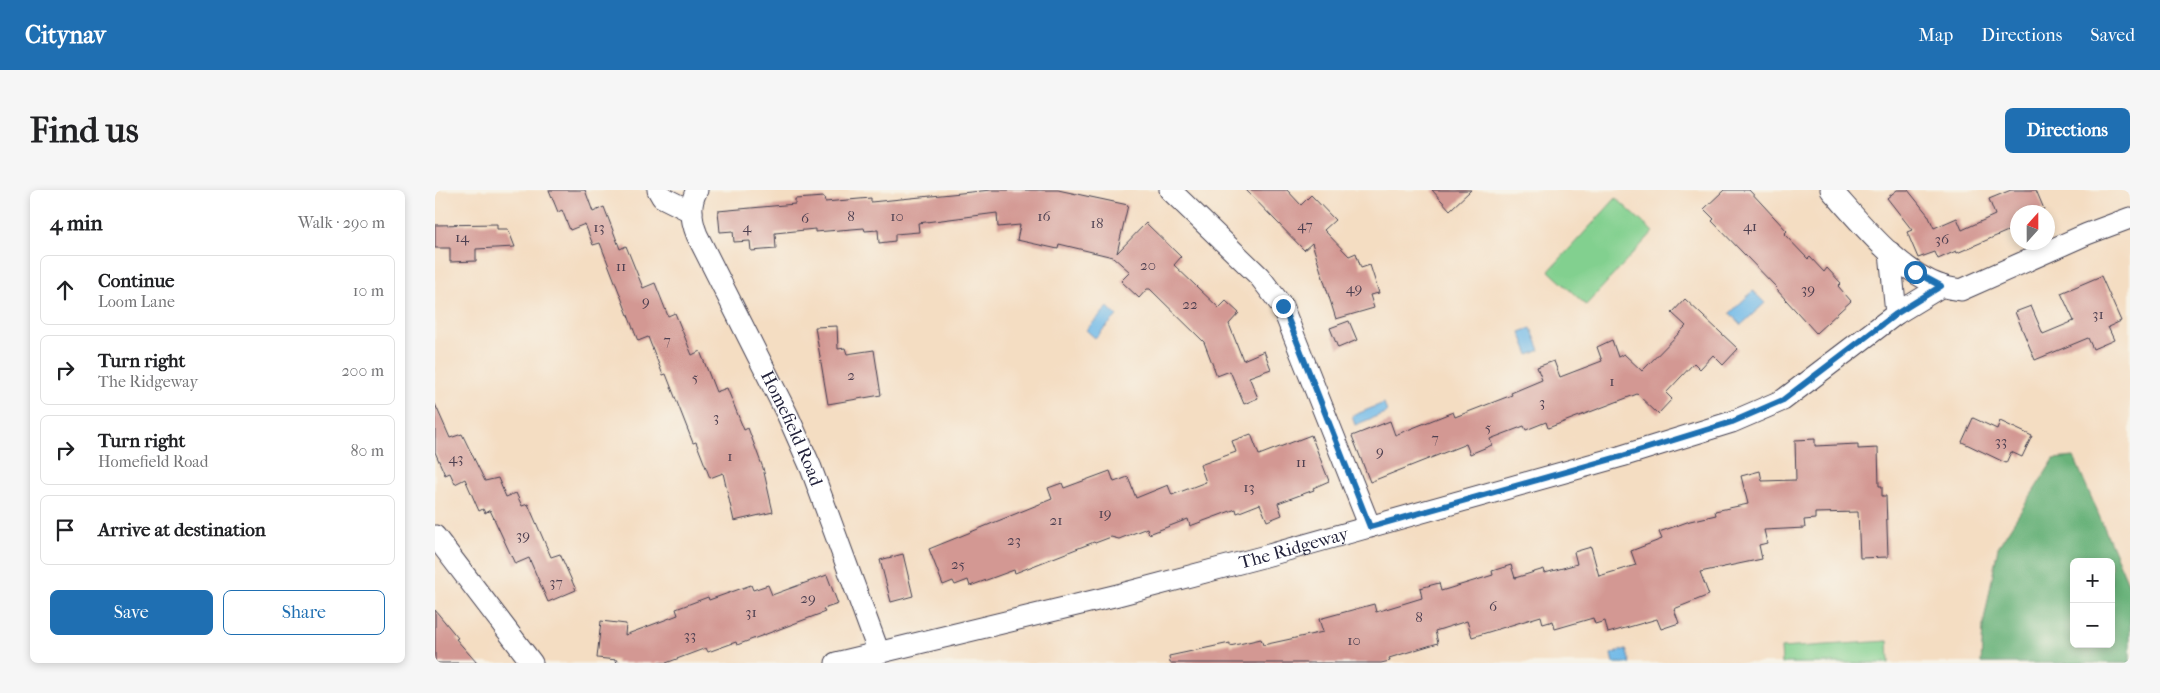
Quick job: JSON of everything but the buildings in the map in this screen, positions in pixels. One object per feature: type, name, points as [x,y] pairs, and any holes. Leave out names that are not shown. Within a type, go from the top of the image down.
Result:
[{"type":"street","points":[[658,190],[663,197],[692,212]]},
{"type":"street","name":"Homefield Road","points":[[697,190],[693,197],[692,212],[692,222],[697,235],[788,416],[811,468],[879,653]]},
{"type":"street","points":[[1170,190],[1259,276],[1283,306],[1370,527]]},
{"type":"street","points":[[1831,190],[1890,252],[1915,272],[1941,286],[1961,290],[2087,234],[2130,218]]},
{"type":"street","points":[[1890,252],[1896,314]]},
{"type":"street","name":"The Ridgeway","points":[[836,663],[1118,596],[1622,456],[1732,422],[1783,400],[1896,314],[1941,286]]},
{"type":"street","points":[[435,536],[533,663]]},
{"type":"green space","points":[[1616,198],[1653,232],[1586,305],[1549,271]]},
{"type":"green space","points":[[2074,457],[2130,588],[2130,663],[1981,663],[1983,626],[1998,547],[2054,459]]},
{"type":"green space","points":[[1888,641],[1889,663],[1782,663],[1781,648]]},
{"type":"water","points":[[1753,291],[1765,303],[1741,325],[1730,313]]},
{"type":"water","points":[[1108,307],[1117,316],[1095,338],[1086,330]]},
{"type":"water","points":[[1531,328],[1540,350],[1529,355],[1520,332]]},
{"type":"water","points":[[1384,403],[1387,412],[1355,425],[1352,416]]},
{"type":"water","points":[[1626,649],[1630,663],[1613,663],[1611,654]]},
{"type":"route","points":[[1283,306],[1370,527],[1622,456],[1732,422],[1783,400],[1896,314],[1941,286],[1915,272]]}]
